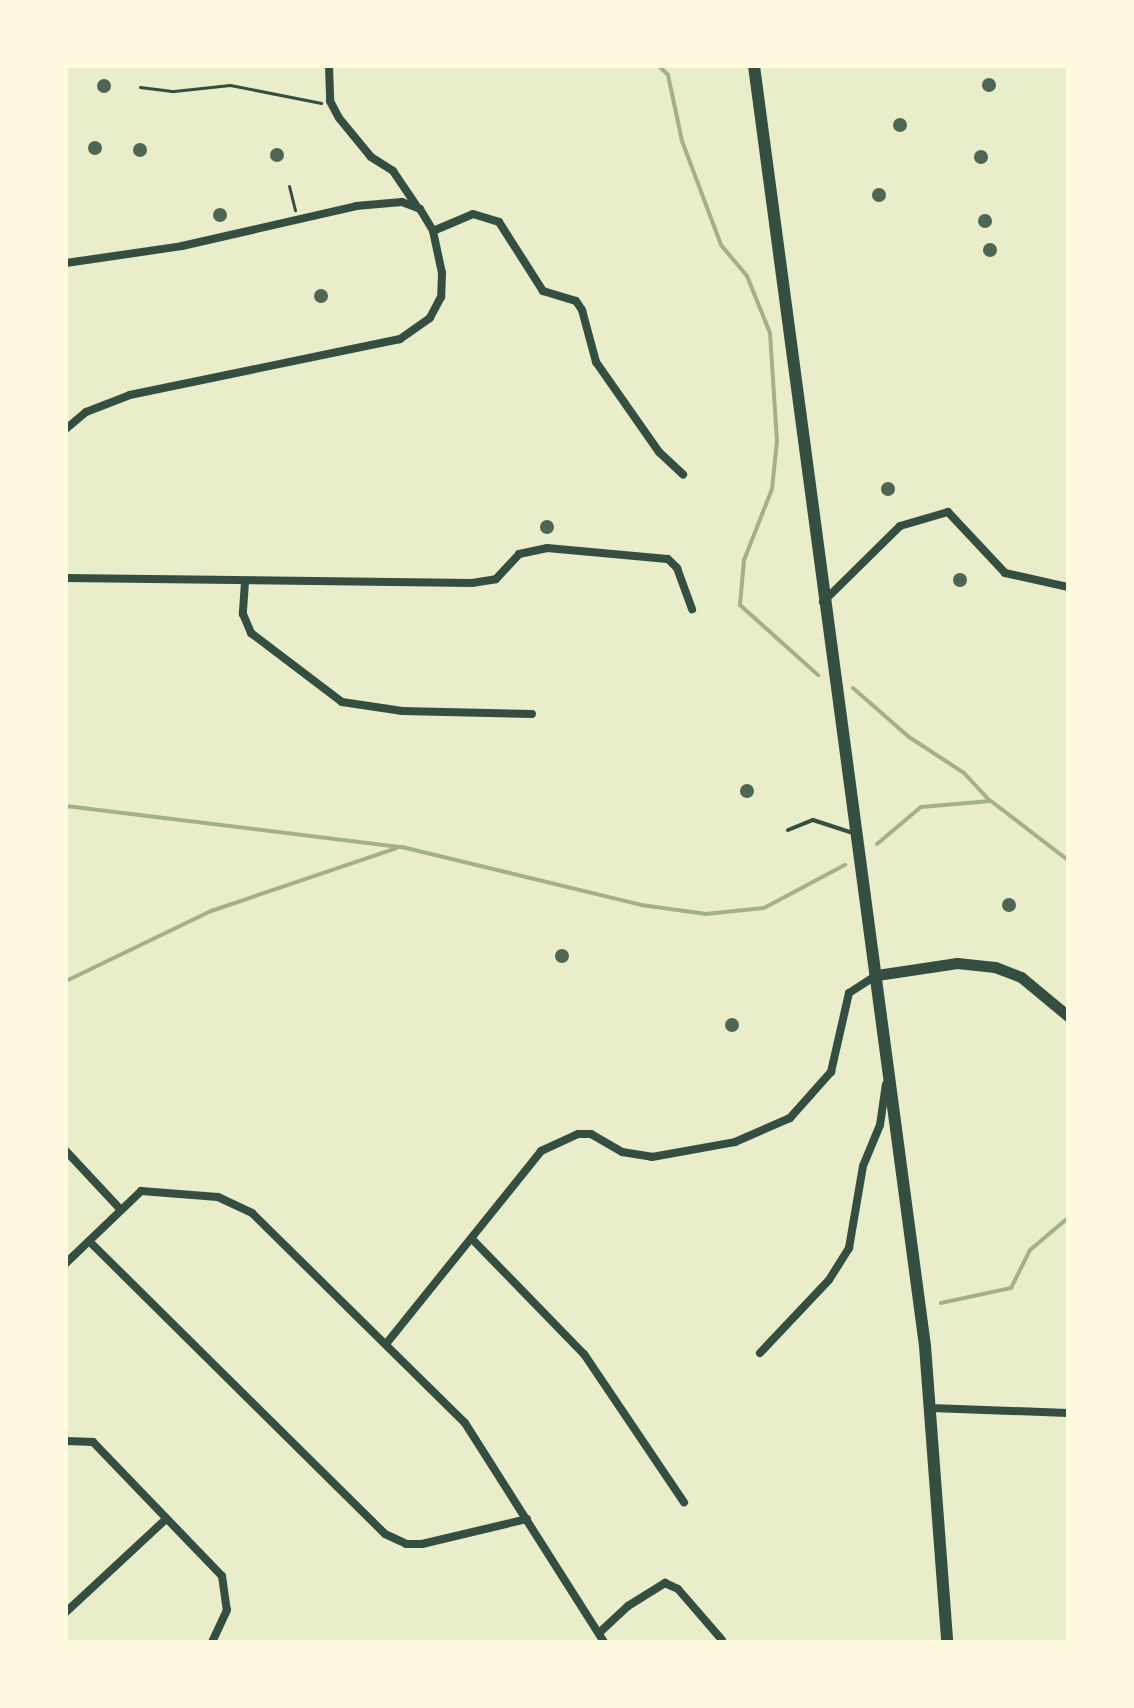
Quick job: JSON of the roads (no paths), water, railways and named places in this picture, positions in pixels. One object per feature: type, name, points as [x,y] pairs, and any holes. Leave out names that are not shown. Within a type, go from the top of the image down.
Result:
[{"type":"main road","points":[[754,66],[823,603],[877,975],[931,1408],[947,1642]]},
{"type":"street","points":[[66,429],[86,412],[130,395],[400,339],[430,318],[441,297],[442,273],[433,231],[420,209],[332,106],[329,66]]},
{"type":"street","points":[[66,263],[182,246],[297,218],[402,202],[420,209]]},
{"type":"street","points":[[433,231],[473,214],[499,222],[543,291],[576,301],[582,310],[596,362],[659,452],[683,474]]},
{"type":"street","points":[[823,603],[900,526],[948,512],[1005,573],[1068,587]]},
{"type":"street","points":[[66,578],[245,582],[491,581],[519,554],[562,549],[672,561],[692,609]]},
{"type":"street","points":[[245,582],[243,614],[251,633],[342,702],[402,711],[532,714]]},
{"type":"street","points":[[386,1344],[529,1163],[578,1134],[591,1134],[622,1152],[652,1157],[735,1142],[790,1118],[831,1072],[849,993],[877,975],[957,963],[995,967],[1021,977],[1068,1016]]},
{"type":"street","points":[[760,1353],[829,1280],[849,1248],[863,1166],[884,1108],[888,1067]]},
{"type":"street","points":[[66,1151],[120,1209]]},
{"type":"street","points":[[66,1263],[133,1196],[151,1189],[237,1203],[465,1423],[604,1642]]},
{"type":"street","points":[[472,1239],[584,1354],[684,1502]]},
{"type":"street","points":[[89,1241],[385,1534],[406,1544],[422,1544],[527,1519]]},
{"type":"street","points":[[931,1408],[1068,1413]]},
{"type":"street","points":[[66,1441],[93,1442],[208,1558],[226,1587],[227,1610],[212,1642]]},
{"type":"street","points":[[66,1612],[166,1519]]},
{"type":"street","points":[[599,1633],[628,1606],[665,1583],[678,1589],[722,1640]]},
{"type":"lane","points":[[788,830],[813,820],[855,834]]},
{"type":"waterway","points":[[659,66],[668,75],[682,141],[721,245],[747,276],[770,333],[777,441],[772,489],[744,560],[740,605],[818,675]]},
{"type":"waterway","points":[[853,688],[909,737],[964,773],[989,800]]},
{"type":"waterway","points":[[877,844],[921,807],[991,801],[1068,860]]},
{"type":"waterway","points":[[66,806],[402,847],[641,905],[706,914],[764,908],[845,865]]},
{"type":"waterway","points":[[66,981],[211,911],[397,848]]},
{"type":"waterway","points":[[941,1303],[1011,1288],[1030,1250],[1068,1218]]}]
